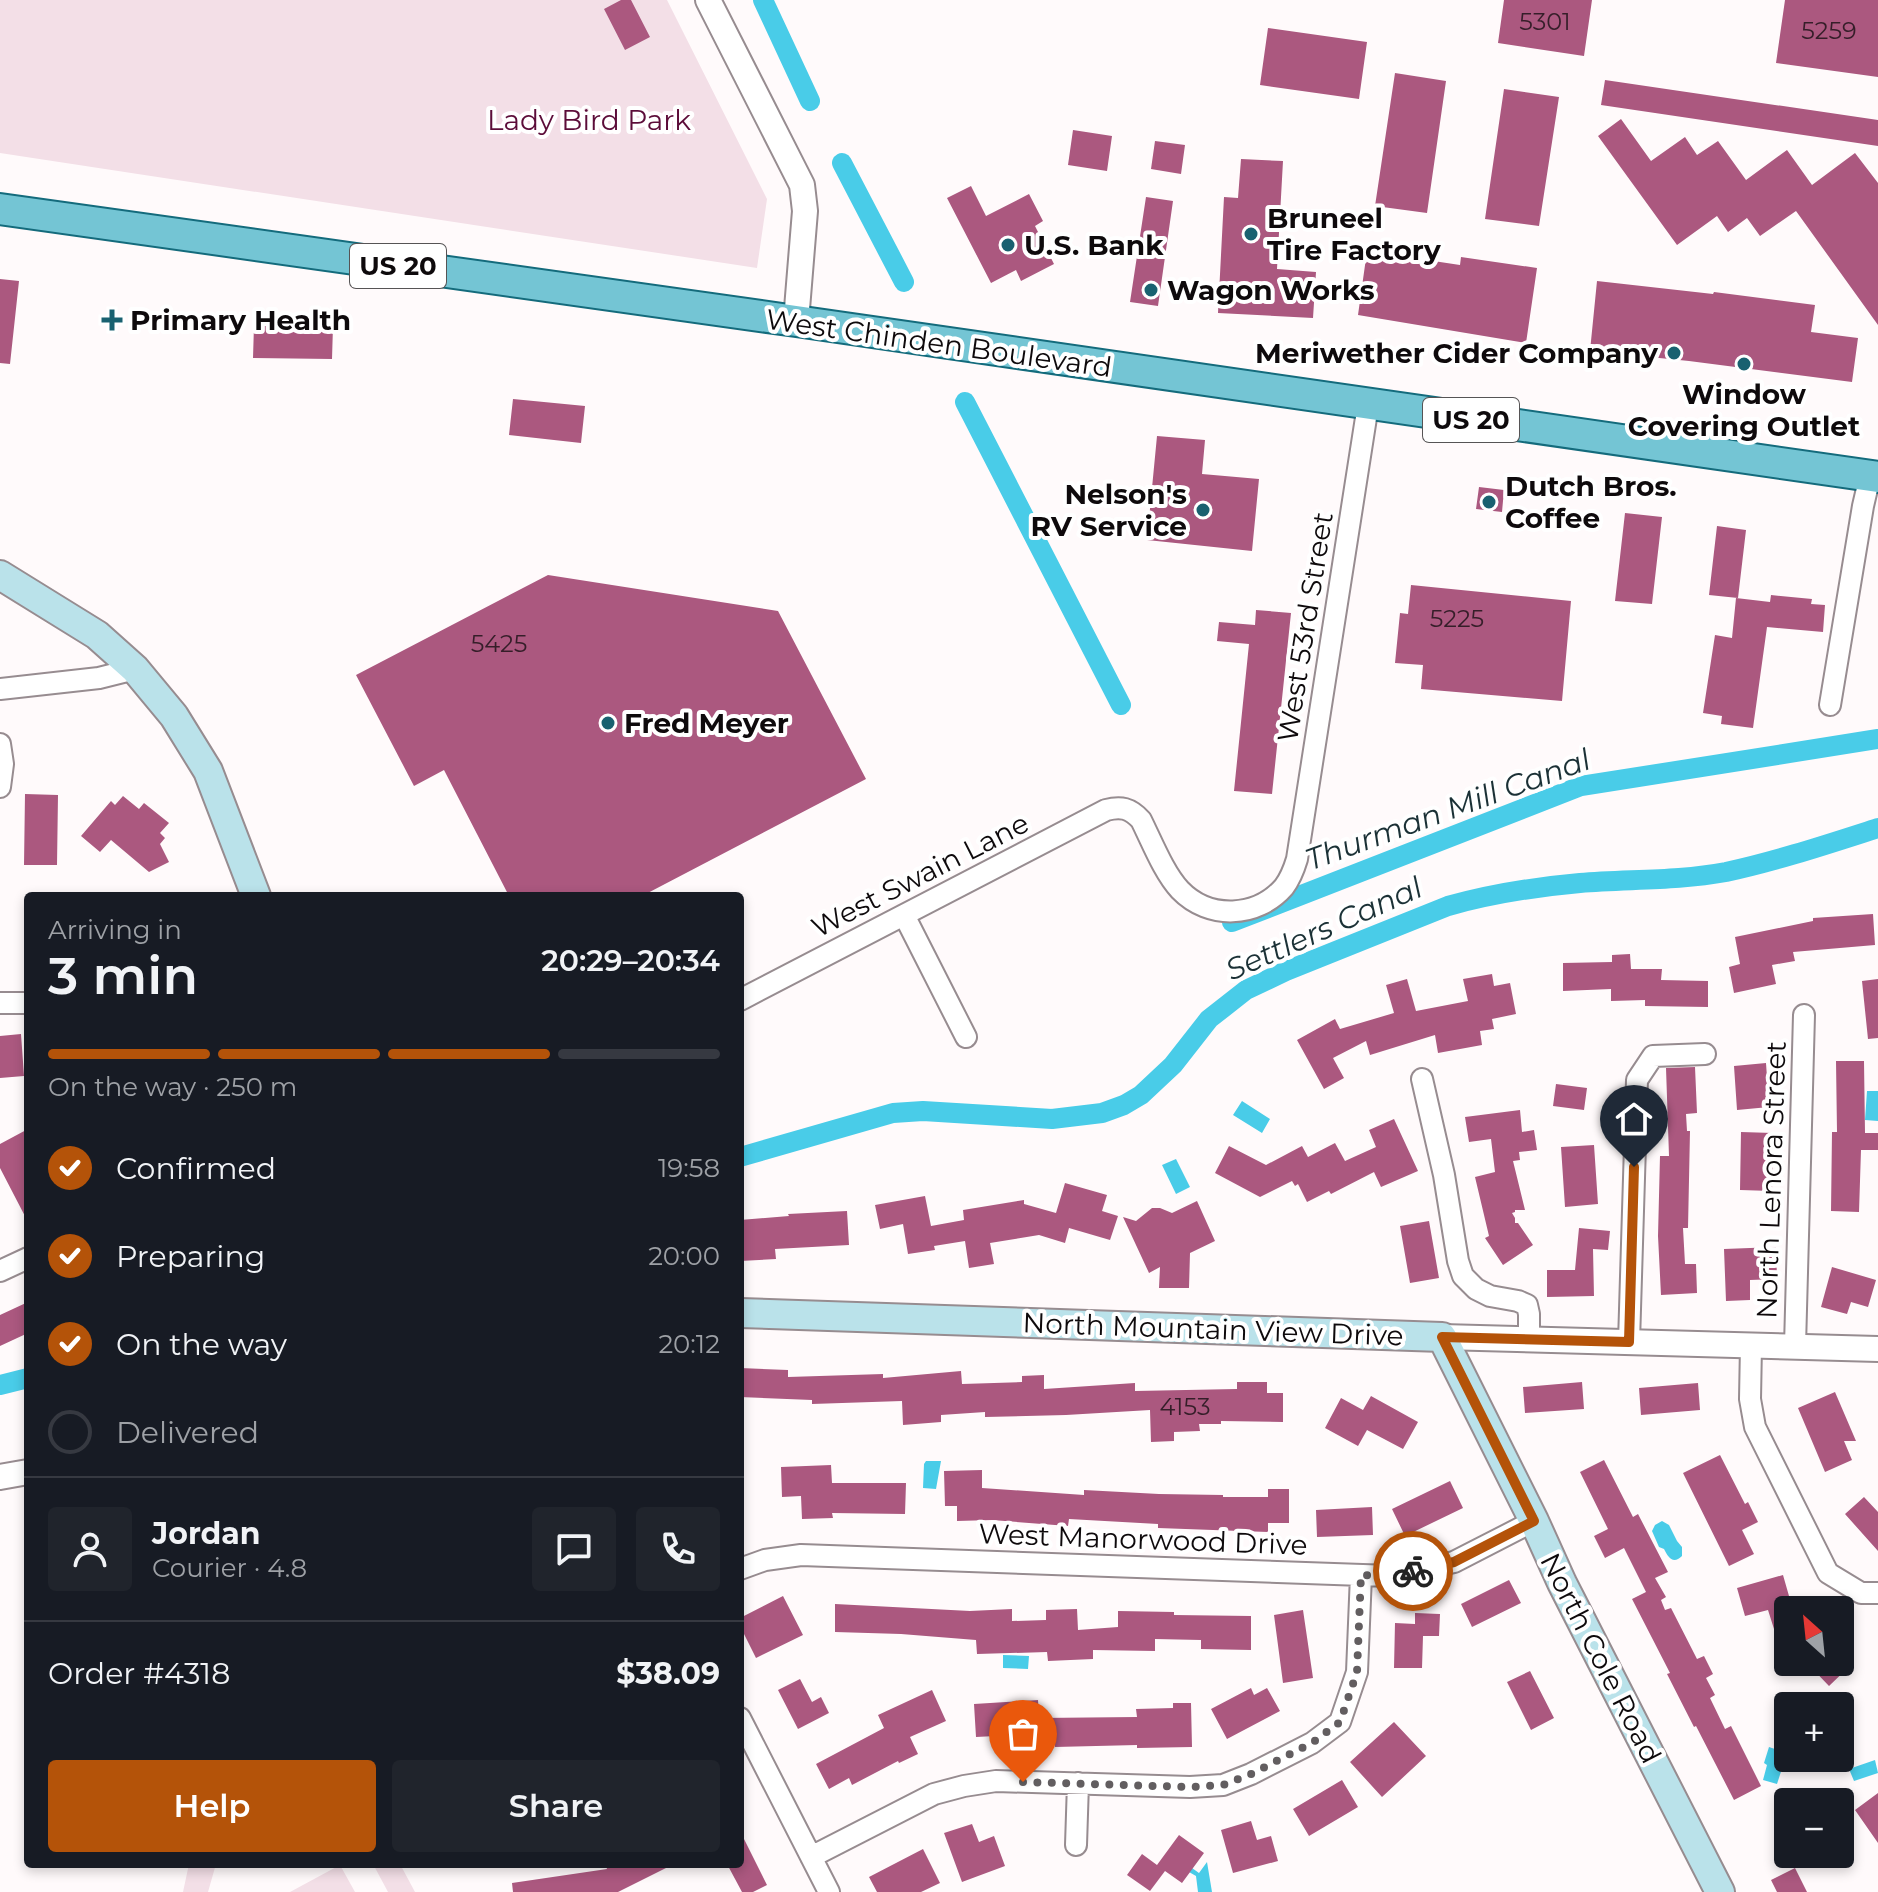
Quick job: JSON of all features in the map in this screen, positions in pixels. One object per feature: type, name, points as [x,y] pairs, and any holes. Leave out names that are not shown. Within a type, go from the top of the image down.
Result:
[{"type":"main road","name":"West Chinden Boulevard","points":[[0,209],[1874,477]]},
{"type":"main road","points":[[0,575],[97,635],[135,669],[174,716],[208,771],[254,892]]},
{"type":"main road","name":"North Mountain View Drive","points":[[744,1313],[1442,1337]]},
{"type":"main road","name":"North Cole Road","points":[[1442,1337],[1573,1606],[1720,1892]]},
{"type":"street","points":[[708,0],[802,185],[805,211],[796,321]]},
{"type":"street","name":"West 53rd Street","points":[[1127,808],[1141,820],[1172,879],[1192,901],[1222,912],[1238,912],[1269,900],[1284,887],[1297,859],[1368,405]]},
{"type":"street","points":[[1830,705],[1863,506],[1874,477]]},
{"type":"street","points":[[0,689],[99,678],[135,669]]},
{"type":"street","points":[[0,744],[3,764],[0,787]]},
{"type":"street","name":"West Swain Lane","points":[[744,998],[1106,810],[1127,808]]},
{"type":"street","points":[[904,915],[966,1037]]},
{"type":"street","points":[[0,1003],[24,1003]]},
{"type":"street","name":"North Lenora Street","points":[[1795,1346],[1804,1015]]},
{"type":"street","points":[[1629,1342],[1637,1080],[1653,1056],[1705,1054]]},
{"type":"street","points":[[1422,1079],[1463,1276],[1476,1289],[1490,1296],[1527,1305],[1529,1339]]},
{"type":"street","points":[[0,1271],[24,1260]]},
{"type":"street","name":"North Mountain View Drive","points":[[1442,1337],[1878,1349]]},
{"type":"street","points":[[1751,1345],[1750,1399],[1755,1427],[1828,1573],[1861,1593],[1878,1593]]},
{"type":"street","points":[[0,1477],[24,1473]]},
{"type":"street","name":"West Manorwood Drive","points":[[744,1568],[765,1560],[801,1555],[1391,1576],[1454,1562],[1534,1521]]},
{"type":"street","points":[[811,1857],[934,1794],[964,1786],[996,1781],[1190,1787],[1223,1785],[1312,1743],[1340,1722],[1357,1672],[1361,1575]]},
{"type":"street","points":[[744,1731],[829,1892]]},
{"type":"street","points":[[1076,1845],[1078,1783]]},
{"type":"green space","name":"Lady Bird Park","points":[[0,0],[667,0],[767,199],[757,268],[0,153]]},
{"type":"green space","points":[[188,1868],[215,1868],[208,1892],[183,1892]]},
{"type":"green space","points":[[334,1868],[342,1868],[355,1892],[290,1892]]},
{"type":"green space","points":[[375,1868],[402,1868],[415,1892],[388,1892]]},
{"type":"water","points":[[1867,1091],[1878,1091],[1878,1121],[1865,1120]]},
{"type":"water","points":[[1242,1101],[1270,1119],[1262,1133],[1233,1115]]},
{"type":"water","points":[[1176,1159],[1190,1187],[1176,1194],[1162,1165]]},
{"type":"water","points":[[926,1461],[941,1461],[936,1489],[923,1488]]},
{"type":"water","points":[[1662,1521],[1669,1525],[1682,1547],[1682,1556],[1676,1560],[1659,1547],[1652,1531]]},
{"type":"water","points":[[1003,1655],[1029,1656],[1028,1669],[1003,1668]]},
{"type":"water","points":[[1769,1747],[1774,1749],[1774,1772],[1781,1772],[1777,1784],[1763,1780],[1767,1765],[1764,1763]]},
{"type":"water","points":[[1875,1760],[1878,1773],[1854,1781],[1850,1772],[1854,1772],[1854,1767]]},
{"type":"water","points":[[1207,1862],[1212,1892],[1198,1892],[1196,1876],[1189,1872],[1192,1868],[1199,1873]]},
{"type":"building","points":[[621,0],[631,0],[650,37],[625,50],[604,9]]},
{"type":"building","points":[[1504,0],[1592,0],[1584,56],[1498,43]]},
{"type":"building","points":[[1785,0],[1878,0],[1878,77],[1776,63]]},
{"type":"building","points":[[1268,28],[1367,42],[1359,99],[1260,85]]},
{"type":"building","points":[[1395,73],[1446,81],[1427,213],[1375,206]]},
{"type":"building","points":[[1605,80],[1878,120],[1878,146],[1601,105]]},
{"type":"building","points":[[1504,89],[1559,97],[1539,226],[1485,219]]},
{"type":"building","points":[[1621,119],[1651,161],[1685,137],[1697,155],[1718,141],[1746,180],[1787,150],[1812,185],[1855,153],[1878,183],[1878,325],[1796,211],[1760,236],[1747,218],[1728,232],[1717,216],[1677,245],[1598,136]]},
{"type":"building","points":[[1073,130],[1112,136],[1107,171],[1068,165]]},
{"type":"building","points":[[1155,141],[1185,145],[1181,174],[1151,169]]},
{"type":"building","name":"Bruneel Tire Factory","points":[[1241,159],[1283,161],[1277,269],[1316,272],[1313,318],[1218,313],[1224,197],[1238,198]]},
{"type":"building","name":"U.S. Bank","points":[[971,186],[986,216],[1029,194],[1043,221],[1035,226],[1054,264],[1021,281],[1016,270],[991,283],[947,198]]},
{"type":"building","points":[[1146,197],[1173,201],[1158,306],[1130,302]]},
{"type":"building","points":[[1367,251],[1460,265],[1461,257],[1537,268],[1526,343],[1358,315]]},
{"type":"building","points":[[0,279],[19,281],[10,364],[0,363]]},
{"type":"building","points":[[1597,281],[1815,305],[1811,332],[1858,338],[1852,382],[1590,351]]},
{"type":"building","points":[[254,325],[333,326],[332,359],[253,358]]},
{"type":"building","points":[[513,399],[585,406],[581,443],[509,435]]},
{"type":"building","name":"Nelson's RV Service","points":[[1157,436],[1205,440],[1202,474],[1259,479],[1252,551],[1147,540]]},
{"type":"building","name":"Dutch Bros. Coffee","points":[[1479,487],[1504,490],[1502,512],[1476,509]]},
{"type":"building","points":[[1625,513],[1662,517],[1652,604],[1615,601]]},
{"type":"building","points":[[1717,526],[1746,530],[1738,598],[1709,595]]},
{"type":"building","name":"Fred Meyer","points":[[548,575],[778,611],[866,779],[650,892],[507,892],[444,770],[414,786],[356,675]]},
{"type":"building","points":[[1411,585],[1571,601],[1562,701],[1421,689],[1423,665],[1395,663],[1400,613],[1408,614]]},
{"type":"building","points":[[1771,595],[1812,599],[1811,604],[1825,605],[1823,632],[1767,627],[1753,728],[1721,724],[1722,716],[1703,713],[1715,635],[1732,638],[1736,598],[1770,602]]},
{"type":"building","points":[[1256,610],[1291,613],[1272,794],[1234,791],[1249,644],[1217,641],[1219,622],[1255,625]]},
{"type":"building","points":[[25,794],[58,795],[57,865],[24,865]]},
{"type":"building","points":[[123,796],[139,809],[144,803],[169,823],[160,833],[165,838],[160,844],[169,862],[149,872],[111,840],[100,852],[81,836],[111,801],[115,805]]},
{"type":"building","points":[[1873,914],[1875,945],[1793,952],[1795,961],[1772,965],[1776,984],[1734,993],[1729,967],[1740,964],[1735,937],[1813,921],[1813,918]]},
{"type":"building","points":[[1630,954],[1631,969],[1662,969],[1661,980],[1708,981],[1708,1007],[1645,1006],[1645,1000],[1611,1001],[1611,989],[1563,991],[1563,963],[1612,962],[1612,955]]},
{"type":"building","points":[[1492,974],[1494,986],[1510,983],[1516,1014],[1492,1019],[1494,1029],[1480,1031],[1482,1045],[1438,1053],[1435,1035],[1370,1055],[1366,1041],[1333,1058],[1344,1078],[1324,1089],[1297,1040],[1335,1019],[1340,1029],[1394,1013],[1386,985],[1407,979],[1416,1011],[1468,1001],[1463,979]]},
{"type":"building","points":[[1878,979],[1878,1038],[1868,1039],[1862,981]]},
{"type":"building","points":[[21,1034],[24,1076],[0,1078],[0,1036]]},
{"type":"building","points":[[1836,1061],[1864,1061],[1865,1133],[1878,1133],[1878,1150],[1861,1150],[1859,1212],[1831,1211],[1832,1132],[1837,1132]]},
{"type":"building","points":[[1766,1063],[1769,1107],[1737,1110],[1734,1066]]},
{"type":"building","points":[[1695,1067],[1697,1113],[1686,1114],[1687,1131],[1690,1131],[1688,1228],[1683,1228],[1685,1264],[1696,1264],[1697,1293],[1661,1295],[1658,1236],[1660,1156],[1669,1156],[1666,1068]]},
{"type":"building","points":[[1556,1084],[1587,1088],[1584,1110],[1553,1106]]},
{"type":"building","points":[[1520,1110],[1522,1132],[1534,1130],[1537,1150],[1519,1152],[1520,1160],[1513,1161],[1525,1210],[1512,1213],[1515,1223],[1533,1245],[1503,1265],[1485,1238],[1489,1236],[1475,1177],[1495,1172],[1491,1139],[1469,1142],[1465,1117]]},
{"type":"building","points":[[1394,1119],[1418,1171],[1381,1187],[1374,1172],[1331,1194],[1329,1191],[1307,1202],[1298,1184],[1295,1186],[1292,1181],[1260,1197],[1215,1173],[1229,1146],[1266,1165],[1302,1146],[1308,1157],[1335,1143],[1345,1161],[1376,1147],[1369,1130]]},
{"type":"building","points":[[24,1131],[24,1214],[0,1168],[0,1144]]},
{"type":"building","points":[[1741,1132],[1773,1133],[1772,1191],[1740,1190]]},
{"type":"building","points":[[1594,1145],[1598,1204],[1565,1207],[1561,1147]]},
{"type":"building","points":[[1065,1183],[1107,1195],[1102,1211],[1118,1216],[1110,1240],[1069,1228],[1065,1243],[1039,1235],[990,1243],[994,1264],[969,1268],[965,1241],[908,1254],[903,1224],[880,1229],[875,1205],[925,1196],[931,1226],[964,1220],[963,1210],[1024,1200],[1024,1204],[1056,1213]]},
{"type":"building","points":[[1197,1201],[1215,1241],[1190,1253],[1189,1288],[1159,1288],[1160,1267],[1149,1273],[1123,1217],[1136,1221],[1152,1208],[1172,1213]]},
{"type":"building","points":[[847,1211],[849,1245],[775,1249],[776,1259],[744,1261],[744,1220]]},
{"type":"building","points":[[1429,1221],[1439,1278],[1410,1283],[1400,1226]]},
{"type":"building","points":[[1579,1228],[1610,1231],[1608,1250],[1593,1249],[1594,1296],[1547,1297],[1547,1270],[1575,1270]]},
{"type":"building","points":[[1776,1247],[1777,1279],[1750,1280],[1750,1300],[1726,1301],[1724,1249]]},
{"type":"building","points":[[1832,1267],[1876,1280],[1868,1307],[1851,1302],[1847,1314],[1821,1307]]},
{"type":"building","points":[[24,1304],[24,1335],[0,1346],[0,1315]]},
{"type":"building","points":[[744,1368],[788,1370],[788,1377],[883,1374],[883,1378],[961,1371],[962,1384],[1022,1382],[1022,1376],[1044,1375],[1044,1389],[1135,1383],[1135,1391],[1237,1389],[1237,1382],[1267,1382],[1267,1393],[1283,1393],[1283,1422],[1221,1421],[1221,1424],[1199,1424],[1200,1431],[1174,1432],[1174,1441],[1151,1442],[1150,1410],[985,1417],[985,1412],[941,1415],[941,1422],[903,1425],[902,1401],[812,1404],[812,1400],[744,1397]]},
{"type":"building","points":[[1582,1382],[1584,1409],[1525,1413],[1523,1387]]},
{"type":"building","points":[[1698,1383],[1700,1410],[1641,1415],[1639,1388]]},
{"type":"building","points":[[1835,1392],[1856,1441],[1844,1441],[1852,1460],[1825,1472],[1798,1408]]},
{"type":"building","points":[[1371,1396],[1418,1422],[1403,1449],[1367,1430],[1358,1446],[1325,1428],[1341,1398],[1363,1410]]},
{"type":"building","points":[[1720,1455],[1745,1504],[1748,1502],[1758,1522],[1742,1530],[1754,1554],[1729,1566],[1683,1473]]},
{"type":"building","points":[[1604,1460],[1633,1517],[1638,1514],[1668,1572],[1655,1578],[1666,1597],[1661,1600],[1665,1610],[1671,1608],[1697,1659],[1704,1656],[1713,1674],[1706,1678],[1715,1695],[1710,1698],[1725,1729],[1731,1726],[1761,1786],[1734,1800],[1667,1674],[1670,1673],[1632,1599],[1646,1592],[1624,1548],[1605,1558],[1594,1536],[1608,1529],[1580,1472]]},
{"type":"building","points":[[831,1465],[832,1483],[906,1483],[905,1514],[832,1513],[833,1518],[802,1519],[801,1496],[782,1497],[781,1467]]},
{"type":"building","points":[[982,1470],[982,1488],[1084,1495],[1084,1490],[1268,1497],[1268,1489],[1289,1489],[1289,1523],[1268,1523],[1268,1532],[1158,1528],[1158,1524],[1069,1519],[1068,1526],[992,1520],[957,1521],[957,1506],[945,1506],[944,1471]]},
{"type":"building","points":[[1450,1481],[1463,1508],[1405,1536],[1392,1509]]},
{"type":"building","points":[[1864,1497],[1878,1512],[1878,1551],[1845,1514]]},
{"type":"building","points":[[1372,1507],[1373,1535],[1317,1537],[1316,1510]]},
{"type":"building","points":[[1783,1575],[1789,1596],[1774,1596],[1774,1629],[1768,1610],[1745,1616],[1737,1588]]},
{"type":"building","points":[[1509,1580],[1521,1603],[1472,1627],[1461,1604]]},
{"type":"building","points":[[783,1596],[803,1635],[756,1658],[744,1634],[744,1616]]},
{"type":"building","points":[[835,1604],[970,1611],[1012,1609],[1012,1621],[1046,1620],[1046,1610],[1077,1609],[1078,1630],[1118,1627],[1118,1611],[1251,1616],[1251,1650],[1201,1649],[1201,1640],[1155,1639],[1155,1651],[1093,1650],[1093,1659],[1048,1661],[1047,1652],[977,1654],[976,1640],[835,1632]]},
{"type":"building","points":[[1303,1610],[1313,1678],[1283,1683],[1274,1615]]},
{"type":"building","points":[[1415,1613],[1440,1614],[1439,1636],[1423,1636],[1422,1668],[1394,1668],[1395,1623],[1415,1624]]},
{"type":"building","points":[[1530,1671],[1554,1718],[1531,1730],[1507,1682]]},
{"type":"building","points":[[1819,1676],[1839,1676],[1829,1686]]},
{"type":"building","points":[[800,1679],[812,1702],[821,1697],[829,1713],[798,1729],[778,1690]]},
{"type":"building","points":[[1251,1688],[1254,1695],[1267,1688],[1280,1711],[1227,1739],[1211,1709]]},
{"type":"building","points":[[932,1690],[946,1721],[910,1737],[918,1754],[852,1785],[849,1778],[829,1789],[816,1764],[884,1728],[878,1715]]},
{"type":"building","points":[[1038,1700],[1039,1718],[1137,1717],[1136,1709],[1173,1708],[1173,1703],[1191,1703],[1192,1747],[1055,1747],[1055,1742],[1015,1745],[1015,1735],[976,1737],[974,1704]]},
{"type":"building","points":[[1394,1722],[1426,1756],[1382,1797],[1350,1762]]},
{"type":"building","points":[[1342,1780],[1358,1807],[1309,1836],[1293,1809]]},
{"type":"building","points":[[1878,1793],[1878,1843],[1855,1810]]},
{"type":"building","points":[[1251,1821],[1257,1840],[1271,1836],[1278,1861],[1233,1873],[1221,1830]]},
{"type":"building","points":[[972,1824],[979,1842],[994,1836],[1005,1866],[962,1882],[944,1833]]},
{"type":"building","points":[[1179,1835],[1204,1853],[1182,1883],[1165,1871],[1150,1891],[1127,1875],[1142,1854],[1157,1865]]},
{"type":"building","points":[[744,1839],[767,1885],[753,1892],[742,1892],[729,1868],[744,1868]]},
{"type":"building","points":[[923,1849],[940,1883],[921,1892],[877,1892],[869,1877]]},
{"type":"building","points":[[666,1868],[618,1892],[513,1892],[512,1883],[607,1869]]},
{"type":"building","points":[[1795,1868],[1807,1892],[1777,1892],[1771,1880]]},
{"type":"waterway","name":"Thurman Mill Canal","points":[[763,0],[810,101]]},
{"type":"waterway","name":"Thurman Mill Canal","points":[[842,163],[904,282]]},
{"type":"waterway","name":"Thurman Mill Canal","points":[[965,402],[1121,705]]},
{"type":"waterway","name":"Thurman Mill Canal","points":[[1232,922],[1581,786],[1878,739]]},
{"type":"waterway","name":"Settlers Canal","points":[[744,1156],[893,1113],[923,1111],[1052,1119],[1102,1113],[1141,1095],[1173,1065],[1209,1019],[1246,990],[1448,906],[1546,887],[1726,872],[1878,828]]},
{"type":"waterway","name":"Settlers Canal","points":[[0,1385],[24,1379]]},
{"type":"way so far","points":[[1023,1782],[1190,1787],[1223,1785],[1312,1743],[1340,1722],[1357,1672],[1361,1575],[1391,1576],[1413,1571]]},
{"type":"place","name":"Bruneel Tire Factory","points":[[1251,234]]},
{"type":"place","name":"U.S. Bank","points":[[1008,245]]},
{"type":"place","name":"Wagon Works","points":[[1151,290]]},
{"type":"place","name":"Primary Health","points":[[112,320]]},
{"type":"place","name":"Meriwether Cider Company","points":[[1674,353]]},
{"type":"place","name":"Window Covering Outlet","points":[[1744,364]]},
{"type":"place","name":"Dutch Bros. Coffee","points":[[1489,502]]},
{"type":"place","name":"Nelson's RV Service","points":[[1203,510]]},
{"type":"place","name":"Fred Meyer","points":[[608,723]]},
{"type":"route","points":[[1413,1571],[1454,1562],[1534,1521],[1442,1337],[1629,1342],[1634,1167]]}]
